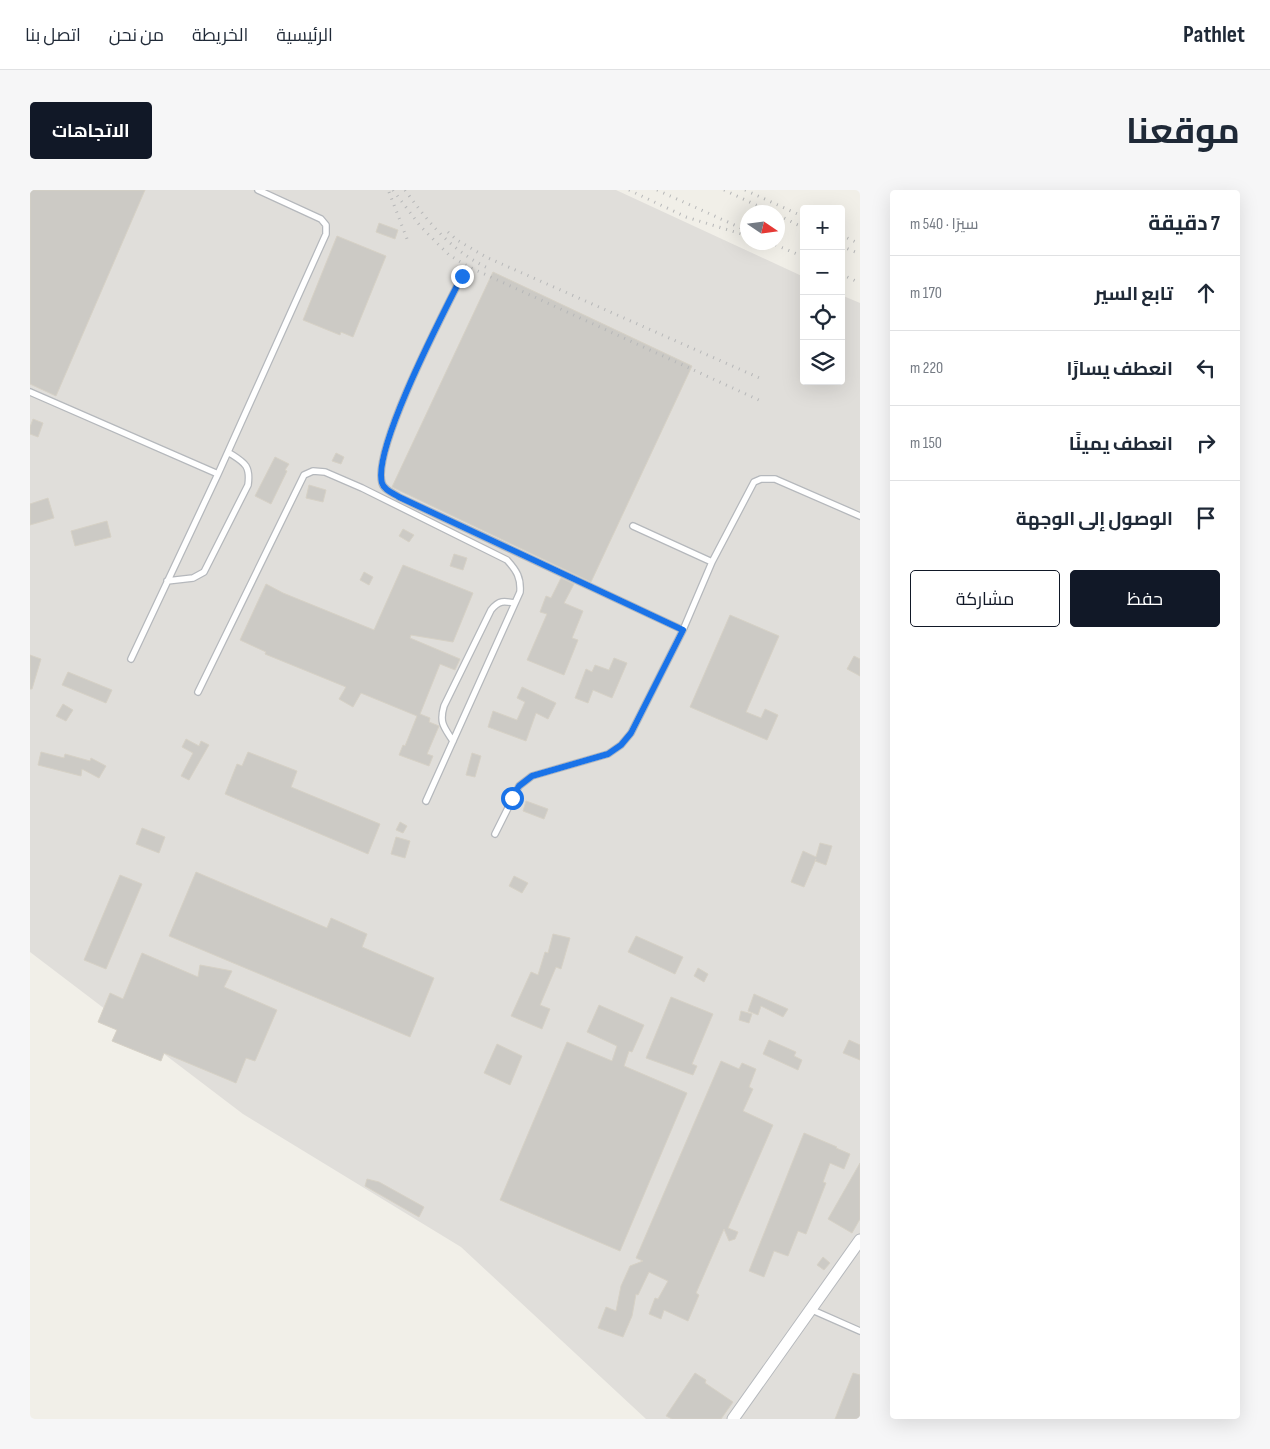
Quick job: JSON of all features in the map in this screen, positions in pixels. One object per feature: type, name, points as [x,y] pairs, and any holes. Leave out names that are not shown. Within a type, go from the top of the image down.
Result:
[{"type":"street","points":[[733,1419],[860,1240]]},
{"type":"lane","points":[[131,660],[218,474],[326,234],[326,225],[321,219],[258,190]]},
{"type":"lane","points":[[462,276],[423,355],[393,428],[380,468],[383,487],[399,497],[683,630]]},
{"type":"lane","points":[[30,392],[218,474]]},
{"type":"lane","points":[[167,582],[193,578],[204,572],[248,485],[250,474],[246,464],[228,452]]},
{"type":"lane","points":[[198,692],[304,476],[314,470],[325,472],[362,488],[507,560],[517,571],[521,582],[520,592],[515,604],[426,801]]},
{"type":"lane","points":[[495,834],[519,786],[532,776],[608,754],[621,745],[631,733],[683,630],[712,562],[754,482],[762,479],[775,480],[860,516]]},
{"type":"lane","points":[[633,526],[712,562]]},
{"type":"lane","points":[[453,741],[442,724],[441,716],[444,706],[491,610],[502,601],[515,604]]},
{"type":"lane","points":[[810,1309],[860,1332]]},
{"type":"shaded area","points":[[30,190],[616,190],[740,247],[740,250],[746,250],[800,275],[800,385],[845,385],[845,297],[860,303],[860,1419],[646,1419],[461,1247],[243,1114],[30,952]]},
{"type":"building","points":[[30,190],[145,190],[56,396],[30,384]]},
{"type":"building","points":[[379,223],[398,230],[395,239],[376,232]]},
{"type":"building","points":[[337,236],[386,256],[353,337],[341,332],[340,335],[303,320]]},
{"type":"building","points":[[493,272],[692,366],[591,582],[392,487]]},
{"type":"building","points":[[33,419],[43,423],[38,437],[30,434]]},
{"type":"building","points":[[336,453],[344,457],[341,464],[332,461]]},
{"type":"building","points":[[275,457],[289,464],[271,504],[255,496]]},
{"type":"building","points":[[309,485],[326,490],[323,502],[306,498]]},
{"type":"building","points":[[48,498],[54,518],[30,525],[30,504]]},
{"type":"building","points":[[107,521],[111,537],[75,546],[71,531]]},
{"type":"building","points":[[403,529],[414,535],[409,542],[399,536]]},
{"type":"building","points":[[454,554],[467,558],[463,570],[450,566]]},
{"type":"building","points":[[403,565],[473,593],[453,642],[411,635],[410,638],[460,659],[455,670],[440,664],[420,714],[430,718],[429,722],[439,726],[427,754],[433,756],[429,766],[399,755],[403,745],[405,746],[417,716],[361,693],[353,707],[339,699],[346,687],[265,654],[266,652],[240,640],[266,584],[283,593],[374,630]]},
{"type":"building","points":[[364,572],[373,577],[369,585],[360,580]]},
{"type":"building","points":[[561,578],[574,584],[564,603],[583,611],[572,638],[578,640],[564,675],[527,660],[547,614],[540,612],[546,596],[551,598]]},
{"type":"building","points":[[730,615],[779,636],[746,712],[761,718],[765,709],[778,715],[767,740],[690,707]]},
{"type":"building","points":[[30,655],[41,659],[32,689],[30,689]]},
{"type":"building","points":[[854,656],[860,659],[860,676],[847,669]]},
{"type":"building","points":[[614,658],[627,663],[612,698],[593,690],[588,703],[575,698],[586,669],[592,672],[595,665],[609,670]]},
{"type":"building","points":[[68,672],[112,690],[106,703],[62,685]]},
{"type":"building","points":[[522,687],[556,703],[548,719],[536,713],[526,741],[488,727],[493,711],[517,720],[525,702],[517,698]]},
{"type":"building","points":[[63,704],[73,710],[66,721],[56,716]]},
{"type":"building","points":[[186,739],[199,746],[201,741],[209,745],[189,780],[181,776],[193,753],[182,747]]},
{"type":"building","points":[[41,752],[64,758],[65,754],[90,761],[91,758],[106,766],[99,778],[82,769],[81,776],[38,765]]},
{"type":"building","points":[[248,752],[297,771],[291,787],[380,824],[368,854],[225,794],[237,764],[242,766]]},
{"type":"building","points":[[472,753],[481,756],[475,777],[466,775]]},
{"type":"building","points":[[526,801],[548,809],[544,819],[523,811]]},
{"type":"building","points":[[400,822],[407,826],[403,833],[396,830]]},
{"type":"building","points":[[142,828],[165,837],[159,853],[136,844]]},
{"type":"building","points":[[396,837],[410,841],[405,858],[391,854]]},
{"type":"building","points":[[820,843],[832,846],[826,865],[815,861],[804,887],[791,882],[803,851],[816,857]]},
{"type":"building","points":[[196,872],[327,928],[331,918],[367,934],[362,947],[434,978],[410,1037],[169,936]]},
{"type":"building","points":[[120,875],[142,884],[106,969],[84,960]]},
{"type":"building","points":[[514,876],[528,883],[522,893],[509,886]]},
{"type":"building","points":[[553,934],[570,938],[561,969],[556,967],[540,1005],[550,1009],[542,1029],[511,1016],[531,972],[538,975],[545,952],[548,953]]},
{"type":"building","points":[[636,936],[683,957],[675,974],[628,952]]},
{"type":"building","points":[[142,953],[198,977],[200,965],[232,971],[224,987],[277,1010],[255,1061],[246,1058],[236,1083],[164,1053],[161,1061],[112,1041],[117,1030],[98,1022],[110,993],[123,999]]},
{"type":"building","points":[[698,968],[708,974],[704,982],[694,976]]},
{"type":"building","points":[[754,994],[788,1009],[783,1017],[761,1006],[758,1015],[748,1011]]},
{"type":"building","points":[[671,997],[713,1014],[692,1064],[697,1066],[693,1075],[646,1058]]},
{"type":"building","points":[[599,1005],[644,1025],[632,1052],[629,1051],[624,1066],[687,1093],[620,1251],[500,1200],[567,1042],[612,1061],[617,1046],[587,1032]]},
{"type":"building","points":[[741,1011],[752,1014],[749,1023],[739,1020]]},
{"type":"building","points":[[769,1040],[796,1052],[794,1056],[802,1060],[798,1070],[763,1054]]},
{"type":"building","points":[[849,1040],[860,1045],[860,1060],[843,1053]]},
{"type":"building","points":[[497,1044],[522,1056],[510,1085],[484,1073]]},
{"type":"building","points":[[721,1061],[739,1069],[742,1063],[756,1069],[749,1087],[753,1089],[743,1111],[773,1125],[728,1228],[738,1232],[735,1239],[729,1241],[724,1229],[696,1293],[699,1295],[688,1321],[664,1310],[661,1319],[649,1314],[655,1298],[658,1299],[668,1281],[649,1272],[638,1295],[636,1294],[632,1316],[623,1337],[598,1328],[606,1307],[616,1311],[621,1286],[630,1266],[643,1261],[636,1258]]},
{"type":"building","points":[[804,1133],[850,1154],[844,1169],[830,1163],[823,1182],[826,1183],[806,1234],[798,1231],[788,1256],[774,1251],[764,1277],[749,1271]]},
{"type":"building","points":[[860,1163],[860,1219],[852,1233],[828,1219]]},
{"type":"building","points":[[367,1179],[379,1182],[424,1207],[419,1217],[365,1186]]},
{"type":"building","points":[[823,1257],[830,1263],[824,1270],[817,1265]]},
{"type":"building","points":[[695,1373],[706,1380],[705,1383],[733,1402],[721,1419],[672,1419],[666,1416]]},
{"type":"building","points":[[853,1373],[860,1375],[860,1419],[835,1419]]},
{"type":"railway","points":[[393,190],[421,227],[449,255],[469,267],[761,401]]},
{"type":"railway","points":[[405,190],[432,225],[452,245],[476,262],[490,269]]},
{"type":"railway","points":[[629,190],[686,217],[740,234]]},
{"type":"railway","points":[[657,190],[740,228]]},
{"type":"railway","points":[[724,190],[756,205]]},
{"type":"railway","points":[[745,190],[800,215]]},
{"type":"railway","points":[[389,192],[409,244]]},
{"type":"railway","points":[[785,218],[800,226]]},
{"type":"railway","points":[[448,232],[457,240],[486,257],[764,380]]},
{"type":"railway","points":[[845,237],[860,244]]},
{"type":"railway","points":[[845,248],[860,254]]},
{"type":"railway","points":[[785,249],[800,255]]},
{"type":"railway","points":[[845,276],[860,283]]},
{"type":"route","points":[[462,276],[423,355],[393,428],[380,468],[383,487],[399,497],[683,630],[631,733],[621,745],[608,754],[532,776],[519,786],[512,798]]}]
